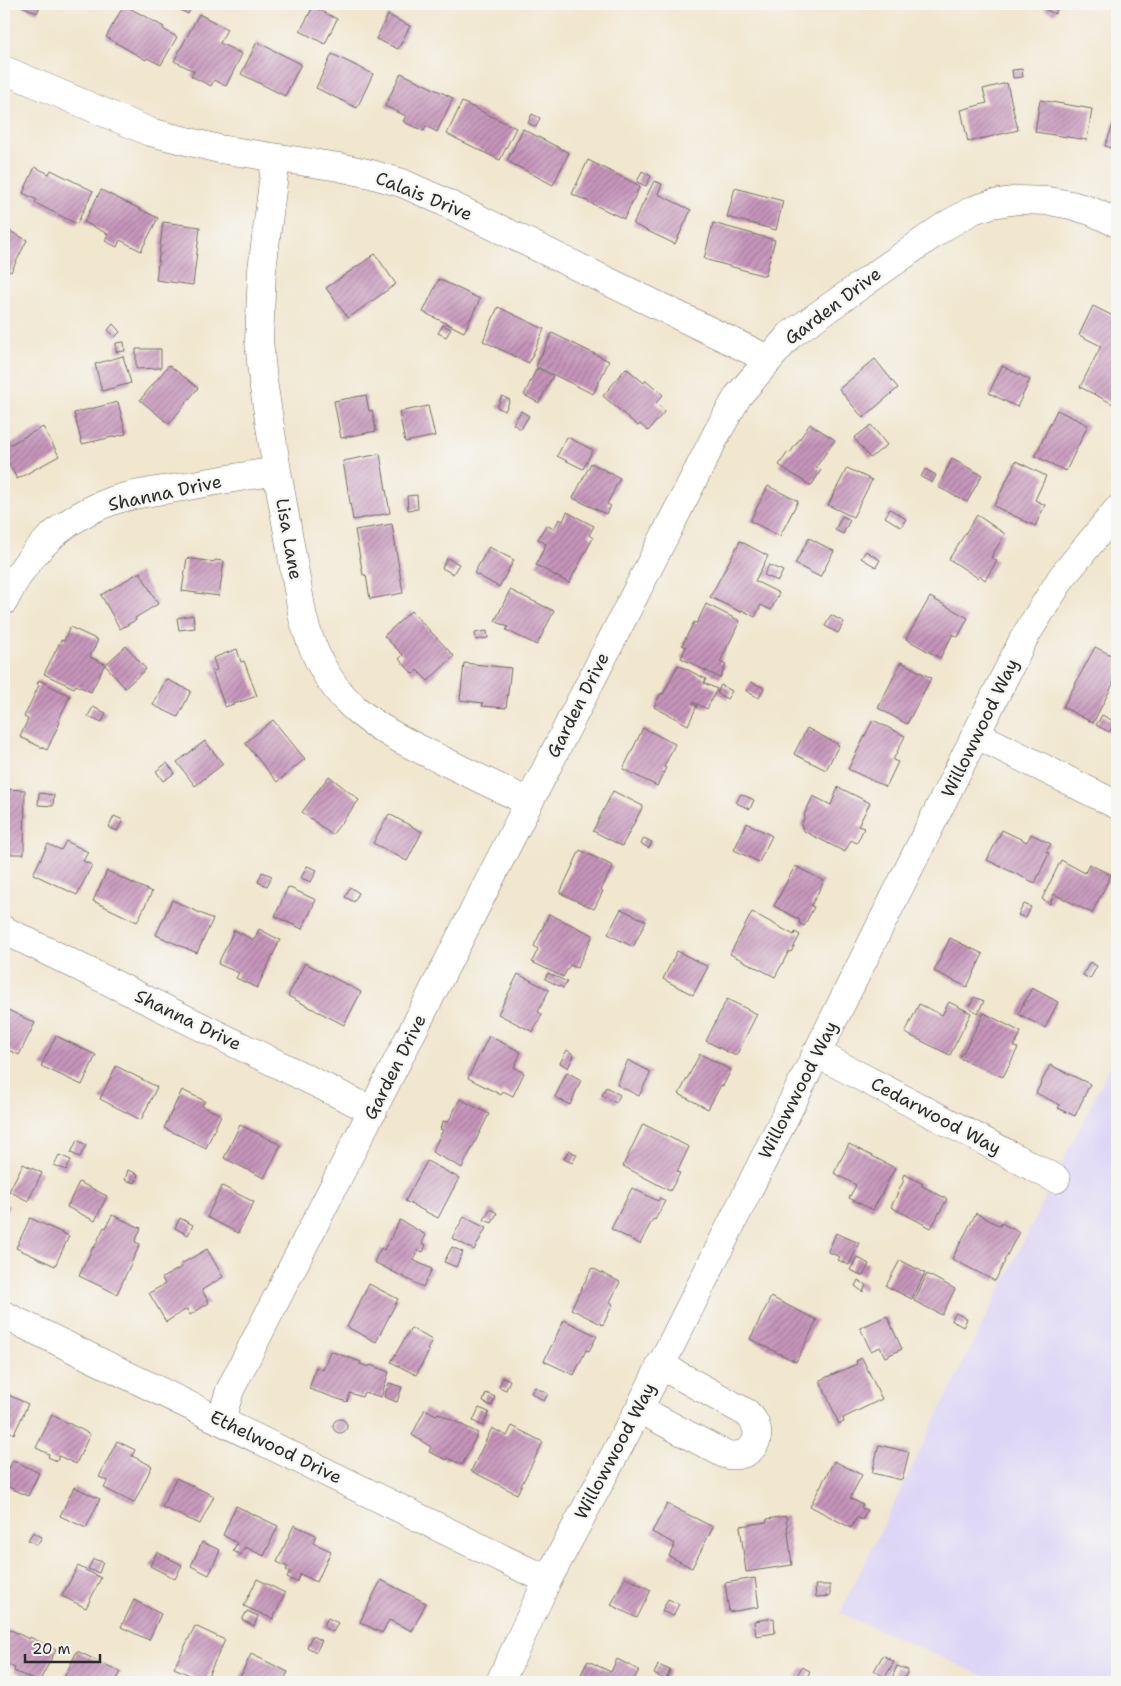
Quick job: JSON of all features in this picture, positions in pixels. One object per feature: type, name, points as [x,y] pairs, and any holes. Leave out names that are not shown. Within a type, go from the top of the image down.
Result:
[{"type":"street","name":"Calais Drive","points":[[4,70],[150,132],[219,149],[339,167],[402,183],[768,360]]},
{"type":"street","name":"Lisa Lane","points":[[276,158],[262,270],[259,340],[263,381],[277,471],[303,618],[308,635],[320,664],[342,696],[358,713],[398,739],[529,802]]},
{"type":"street","name":"Garden Drive","points":[[221,1420],[230,1390],[718,430],[738,396],[790,336],[945,226],[973,210],[992,204],[1018,200],[1049,201],[1091,211],[1117,224]]},
{"type":"street","name":"Shanna Drive","points":[[4,601],[23,567],[40,547],[60,529],[80,515],[113,501],[149,492],[277,471]]},
{"type":"street","name":"Willowwood Way","points":[[500,1682],[548,1579],[639,1409],[1024,638],[1057,584],[1117,510]]},
{"type":"street","points":[[977,735],[1117,805]]},
{"type":"street","name":"Shanna Drive","points":[[4,930],[373,1111]]},
{"type":"street","name":"Cedarwood Way","points":[[816,1053],[1056,1179]]},
{"type":"street","name":"Ethelwood Drive","points":[[4,1314],[524,1569],[548,1579]]},
{"type":"street","points":[[639,1409],[724,1454],[732,1456],[747,1452],[756,1440],[757,1425],[747,1412],[660,1365]]},
{"type":"shaded area","points":[[1117,1052],[1117,1682],[997,1682],[840,1613]]},
{"type":"building","points":[[18,4],[41,4],[37,13]]},
{"type":"building","points":[[169,4],[193,4],[188,14]]},
{"type":"building","points":[[1047,4],[1059,5],[1055,14],[1044,9]]},
{"type":"building","points":[[124,5],[164,27],[163,29],[177,37],[161,65],[147,58],[146,60],[106,37]]},
{"type":"building","points":[[313,7],[337,19],[325,44],[300,31]]},
{"type":"building","points":[[199,14],[227,29],[220,43],[242,54],[226,86],[214,80],[211,86],[191,76],[194,71],[174,61]]},
{"type":"building","points":[[388,15],[410,26],[398,49],[376,39]]},
{"type":"building","points":[[257,42],[301,64],[285,96],[241,74]]},
{"type":"building","points":[[332,54],[373,74],[357,108],[316,88]]},
{"type":"building","points":[[1022,69],[1023,77],[1013,78],[1012,70]]},
{"type":"building","points":[[401,73],[453,98],[437,132],[426,126],[424,131],[406,123],[403,121],[406,116],[385,106]]},
{"type":"building","points":[[1007,83],[1018,130],[968,142],[961,110],[987,103],[983,89]]},
{"type":"building","points":[[1040,100],[1092,109],[1087,140],[1035,132]]},
{"type":"building","points":[[462,102],[516,128],[500,160],[447,134]]},
{"type":"building","points":[[532,114],[540,118],[536,127],[528,123]]},
{"type":"building","points":[[1117,114],[1117,150],[1105,146]]},
{"type":"building","points":[[523,129],[569,153],[553,185],[507,161]]},
{"type":"building","points":[[588,160],[640,186],[624,219],[572,194]]},
{"type":"building","points":[[35,167],[49,174],[51,170],[93,191],[77,224],[35,203],[37,200],[23,193]]},
{"type":"building","points":[[642,171],[651,176],[646,186],[637,182]]},
{"type":"building","points":[[654,181],[662,184],[658,194],[691,210],[675,244],[633,224]]},
{"type":"building","points":[[735,188],[783,201],[776,230],[727,217]]},
{"type":"building","points":[[101,190],[158,218],[141,251],[120,240],[117,247],[105,241],[108,234],[84,222]]},
{"type":"building","points":[[163,222],[200,227],[193,285],[156,280]]},
{"type":"building","points":[[713,223],[775,240],[765,276],[704,259]]},
{"type":"building","points":[[4,228],[27,240],[11,272],[4,268]]},
{"type":"building","points":[[375,254],[396,284],[348,318],[326,288]]},
{"type":"building","points":[[439,279],[480,299],[464,332],[423,312]]},
{"type":"building","points":[[1093,306],[1117,318],[1117,400],[1115,405],[1080,387],[1101,346],[1079,335]]},
{"type":"building","points":[[498,307],[544,329],[529,363],[483,341]]},
{"type":"building","points":[[113,324],[120,332],[115,337],[108,330]]},
{"type":"building","points":[[443,325],[451,329],[446,337],[438,333]]},
{"type":"building","points":[[552,333],[609,361],[593,394],[536,366]]},
{"type":"building","points":[[124,342],[125,351],[116,352],[116,343]]},
{"type":"building","points":[[136,349],[161,349],[161,368],[136,369]]},
{"type":"building","points":[[123,356],[131,383],[102,391],[95,364]]},
{"type":"building","points":[[875,359],[898,388],[863,418],[839,389]]},
{"type":"building","points":[[169,365],[198,388],[169,424],[140,400]]},
{"type":"building","points":[[1002,366],[1030,380],[1017,407],[989,393]]},
{"type":"building","points":[[537,368],[553,376],[539,403],[524,395]]},
{"type":"building","points":[[626,368],[644,383],[646,380],[663,395],[656,403],[665,411],[648,431],[640,424],[638,426],[603,396]]},
{"type":"building","points":[[366,395],[369,411],[372,410],[376,431],[341,438],[334,401]]},
{"type":"building","points":[[502,396],[510,400],[505,411],[497,407]]},
{"type":"building","points":[[118,402],[126,434],[82,444],[74,413]]},
{"type":"building","points":[[428,406],[435,436],[405,442],[399,412]]},
{"type":"building","points":[[1057,410],[1088,425],[1066,471],[1035,456]]},
{"type":"building","points":[[521,411],[529,416],[521,429],[513,424]]},
{"type":"building","points":[[810,424],[835,440],[816,467],[821,470],[811,486],[779,465],[788,452],[790,453]]},
{"type":"building","points":[[871,425],[887,445],[870,458],[854,438]]},
{"type":"building","points":[[43,427],[59,456],[17,479],[4,455],[4,435],[9,445]]},
{"type":"building","points":[[567,437],[593,450],[583,469],[557,456]]},
{"type":"building","points":[[380,454],[390,513],[353,520],[343,461]]},
{"type":"building","points":[[952,459],[982,475],[967,502],[938,487]]},
{"type":"building","points":[[1016,461],[1046,476],[1035,500],[1045,505],[1035,526],[994,506]]},
{"type":"building","points":[[591,463],[620,478],[607,504],[611,506],[606,514],[573,498]]},
{"type":"building","points":[[847,468],[872,480],[853,517],[828,505]]},
{"type":"building","points":[[925,469],[936,475],[932,483],[921,477]]},
{"type":"building","points":[[768,486],[798,501],[780,536],[750,521]]},
{"type":"building","points":[[417,495],[418,509],[408,510],[407,496]]},
{"type":"building","points":[[890,509],[906,519],[901,527],[885,517]]},
{"type":"building","points":[[567,512],[594,526],[589,535],[593,538],[569,583],[536,565],[546,544],[538,539],[546,525],[554,529],[559,519],[563,521]]},
{"type":"building","points":[[977,515],[1005,534],[991,557],[997,561],[985,580],[979,575],[978,578],[949,559]]},
{"type":"building","points":[[842,516],[850,520],[843,534],[835,530]]},
{"type":"building","points":[[392,524],[403,593],[370,599],[366,575],[363,575],[355,530]]},
{"type":"building","points":[[809,538],[834,551],[820,577],[795,564]]},
{"type":"building","points":[[740,541],[768,556],[755,581],[779,593],[771,610],[761,605],[755,617],[710,597]]},
{"type":"building","points":[[489,547],[514,560],[499,587],[474,573]]},
{"type":"building","points":[[866,551],[880,560],[876,567],[861,558]]},
{"type":"building","points":[[187,558],[214,562],[215,560],[224,561],[219,596],[182,591]]},
{"type":"building","points":[[447,558],[459,564],[453,574],[442,568]]},
{"type":"building","points":[[769,565],[783,571],[778,581],[764,575]]},
{"type":"building","points":[[140,572],[158,604],[120,629],[101,595]]},
{"type":"building","points":[[510,590],[554,611],[537,645],[506,630],[508,627],[495,621]]},
{"type":"building","points":[[930,597],[968,618],[958,637],[953,634],[940,658],[906,639]]},
{"type":"building","points":[[706,604],[740,621],[720,662],[726,665],[720,678],[681,658],[686,647],[682,645],[694,622],[697,623]]},
{"type":"building","points":[[411,611],[454,656],[428,681],[417,670],[413,674],[399,659],[403,655],[384,636]]},
{"type":"building","points":[[193,615],[195,628],[179,630],[177,618]]},
{"type":"building","points":[[831,615],[844,622],[838,633],[825,626]]},
{"type":"building","points":[[70,627],[98,640],[90,657],[105,664],[91,692],[76,685],[74,688],[44,674],[61,640],[64,641]]},
{"type":"building","points":[[487,631],[488,638],[476,640],[475,633]]},
{"type":"building","points":[[126,646],[146,669],[125,688],[105,665]]},
{"type":"building","points":[[1095,647],[1117,658],[1117,684],[1114,682],[1093,723],[1063,707]]},
{"type":"building","points":[[237,649],[241,662],[244,661],[257,696],[225,707],[212,671],[217,670],[213,658]]},
{"type":"building","points":[[901,662],[931,678],[907,724],[878,708]]},
{"type":"building","points":[[464,663],[511,668],[506,708],[482,706],[483,703],[460,700]]},
{"type":"building","points":[[678,665],[706,679],[704,683],[717,689],[707,709],[693,702],[697,706],[688,725],[654,707]]},
{"type":"building","points":[[166,679],[191,691],[178,717],[153,705]]},
{"type":"building","points":[[39,680],[70,696],[47,750],[20,737],[28,719],[24,717],[39,685],[37,684]]},
{"type":"building","points":[[751,682],[764,688],[759,698],[746,691]]},
{"type":"building","points":[[721,685],[732,691],[727,699],[717,693]]},
{"type":"building","points":[[93,707],[106,713],[102,722],[88,716]]},
{"type":"building","points":[[1102,715],[1115,722],[1109,732],[1096,725]]},
{"type":"building","points":[[273,720],[305,759],[277,782],[245,743]]},
{"type":"building","points":[[873,720],[905,736],[893,760],[898,762],[886,787],[848,769]]},
{"type":"building","points":[[643,728],[675,744],[657,786],[623,769]]},
{"type":"building","points":[[807,728],[839,745],[826,770],[794,754]]},
{"type":"building","points":[[205,741],[223,764],[195,786],[177,762]]},
{"type":"building","points":[[167,763],[175,773],[163,781],[156,771]]},
{"type":"building","points":[[329,776],[359,800],[332,835],[302,812]]},
{"type":"building","points":[[838,787],[870,803],[858,826],[864,828],[857,843],[851,840],[845,852],[804,831],[801,825],[813,796],[831,805]]},
{"type":"building","points":[[4,789],[25,790],[24,854],[4,854]]},
{"type":"building","points":[[613,791],[643,806],[622,846],[593,831]]},
{"type":"building","points":[[39,793],[54,795],[53,806],[38,805]]},
{"type":"building","points":[[741,794],[754,800],[750,809],[736,803]]},
{"type":"building","points":[[389,814],[422,832],[407,861],[373,843]]},
{"type":"building","points":[[114,816],[123,820],[117,831],[109,827]]},
{"type":"building","points":[[747,823],[772,836],[759,862],[734,850]]},
{"type":"building","points":[[1002,830],[1027,842],[1031,834],[1051,844],[1046,852],[1049,853],[1035,883],[987,860]]},
{"type":"building","points":[[644,838],[652,842],[649,848],[641,844]]},
{"type":"building","points":[[66,841],[88,852],[83,861],[92,865],[77,895],[33,874],[48,844],[61,850]]},
{"type":"building","points":[[580,850],[613,866],[594,909],[560,893]]},
{"type":"building","points":[[1061,860],[1085,873],[1089,864],[1111,875],[1092,913],[1054,894],[1050,904],[1042,899]]},
{"type":"building","points":[[307,866],[317,870],[311,882],[301,878]]},
{"type":"building","points":[[795,866],[824,881],[811,906],[814,907],[804,926],[799,923],[800,920],[774,906]]},
{"type":"building","points":[[107,871],[152,892],[137,922],[93,901]]},
{"type":"building","points":[[262,872],[272,876],[267,886],[258,882]]},
{"type":"building","points":[[288,887],[316,900],[302,929],[275,916]]},
{"type":"building","points":[[350,887],[359,893],[354,902],[345,897]]},
{"type":"building","points":[[172,900],[213,919],[197,953],[156,935]]},
{"type":"building","points":[[1024,904],[1031,907],[1026,918],[1018,915]]},
{"type":"building","points":[[621,909],[646,921],[633,947],[608,934]]},
{"type":"building","points":[[752,912],[794,935],[795,932],[800,935],[775,977],[730,954]]},
{"type":"building","points":[[549,914],[593,935],[577,968],[570,965],[563,977],[532,962],[538,949],[534,946]]},
{"type":"building","points":[[259,929],[280,940],[257,988],[236,978],[239,973],[218,964],[234,930],[254,940]]},
{"type":"building","points":[[950,938],[983,954],[967,987],[934,971]]},
{"type":"building","points":[[677,951],[708,967],[693,995],[663,979]]},
{"type":"building","points":[[1090,962],[1097,966],[1090,979],[1083,975]]},
{"type":"building","points":[[305,963],[361,992],[344,1025],[288,996]]},
{"type":"building","points":[[548,973],[567,982],[563,988],[545,979]]},
{"type":"building","points":[[518,974],[549,990],[538,1012],[542,1014],[533,1032],[498,1014]]},
{"type":"building","points":[[1032,988],[1058,1002],[1045,1028],[1018,1014]]},
{"type":"building","points":[[974,997],[984,1001],[978,1013],[969,1008]]},
{"type":"building","points":[[727,999],[757,1014],[736,1056],[706,1041]]},
{"type":"building","points":[[949,1002],[971,1013],[950,1055],[905,1033],[919,1004],[942,1015]]},
{"type":"building","points":[[4,1008],[35,1023],[19,1055],[4,1048]]},
{"type":"building","points":[[984,1013],[1021,1032],[1014,1047],[1018,1048],[1003,1077],[959,1058]]},
{"type":"building","points":[[56,1036],[96,1055],[82,1085],[41,1066]]},
{"type":"building","points":[[489,1036],[521,1052],[514,1067],[524,1073],[513,1096],[503,1091],[501,1095],[468,1078]]},
{"type":"building","points":[[567,1050],[574,1055],[568,1068],[560,1063]]},
{"type":"building","points":[[700,1054],[731,1070],[708,1109],[679,1094]]},
{"type":"building","points":[[628,1060],[651,1072],[639,1096],[617,1085]]},
{"type":"building","points":[[1050,1065],[1090,1084],[1075,1116],[1058,1108],[1060,1105],[1036,1093]]},
{"type":"building","points":[[116,1066],[157,1087],[141,1120],[100,1099]]},
{"type":"building","points":[[567,1072],[581,1080],[570,1105],[555,1097]]},
{"type":"building","points":[[606,1087],[620,1095],[616,1103],[602,1095]]},
{"type":"building","points":[[182,1090],[205,1101],[202,1106],[221,1115],[206,1148],[164,1128]]},
{"type":"building","points":[[460,1099],[489,1114],[462,1168],[432,1152],[443,1130],[440,1129],[443,1121],[448,1122]]},
{"type":"building","points":[[643,1124],[689,1147],[677,1172],[680,1173],[670,1191],[623,1166]]},
{"type":"building","points":[[240,1125],[281,1145],[264,1178],[224,1158]]},
{"type":"building","points":[[77,1140],[86,1145],[80,1157],[71,1153]]},
{"type":"building","points":[[849,1144],[895,1168],[873,1210],[849,1198],[856,1185],[834,1173]]},
{"type":"building","points":[[569,1150],[577,1155],[572,1163],[564,1159]]},
{"type":"building","points":[[59,1155],[71,1160],[66,1170],[54,1165]]},
{"type":"building","points":[[427,1161],[459,1178],[438,1218],[405,1201]]},
{"type":"building","points":[[23,1164],[42,1173],[28,1201],[9,1191]]},
{"type":"building","points":[[128,1170],[138,1174],[135,1183],[125,1180]]},
{"type":"building","points":[[904,1174],[947,1199],[931,1228],[891,1207],[904,1180],[902,1179]]},
{"type":"building","points":[[79,1182],[107,1196],[95,1221],[67,1207]]},
{"type":"building","points":[[222,1186],[254,1202],[238,1233],[207,1217]]},
{"type":"building","points":[[632,1188],[658,1201],[660,1198],[665,1201],[640,1244],[611,1229]]},
{"type":"building","points":[[4,1204],[9,1206],[4,1217]]},
{"type":"building","points":[[490,1209],[497,1213],[492,1223],[484,1220]]},
{"type":"building","points":[[976,1213],[1000,1226],[1001,1223],[1019,1232],[995,1281],[952,1259]]},
{"type":"building","points":[[112,1215],[141,1228],[135,1242],[140,1244],[117,1294],[79,1276]]},
{"type":"building","points":[[464,1217],[486,1228],[474,1250],[452,1238]]},
{"type":"building","points":[[30,1218],[69,1236],[55,1266],[16,1248]]},
{"type":"building","points":[[180,1218],[193,1225],[188,1235],[175,1228]]},
{"type":"building","points":[[400,1220],[426,1235],[422,1243],[426,1245],[423,1252],[418,1250],[413,1260],[432,1269],[423,1287],[374,1262],[381,1248],[384,1250]]},
{"type":"building","points":[[836,1233],[859,1243],[849,1265],[838,1260],[840,1257],[828,1252]]},
{"type":"building","points":[[452,1247],[463,1252],[456,1267],[444,1262]]},
{"type":"building","points":[[207,1249],[223,1277],[202,1290],[209,1303],[190,1315],[187,1309],[166,1322],[149,1293],[165,1284],[162,1278],[182,1267],[181,1264]]},
{"type":"building","points":[[857,1257],[869,1264],[863,1276],[850,1270]]},
{"type":"building","points":[[900,1260],[925,1273],[912,1299],[886,1286]]},
{"type":"building","points":[[592,1268],[620,1282],[610,1302],[613,1304],[603,1325],[571,1309]]},
{"type":"building","points":[[927,1274],[955,1289],[942,1315],[914,1301]]},
{"type":"building","points":[[858,1280],[866,1285],[863,1292],[855,1286]]},
{"type":"building","points":[[369,1284],[398,1299],[376,1342],[347,1327]]},
{"type":"building","points":[[771,1297],[817,1320],[796,1362],[750,1339]]},
{"type":"building","points":[[956,1313],[967,1319],[963,1327],[951,1320]]},
{"type":"building","points":[[887,1316],[902,1349],[885,1357],[880,1347],[871,1351],[860,1328]]},
{"type":"building","points":[[564,1320],[597,1336],[589,1351],[586,1350],[574,1375],[544,1361]]},
{"type":"building","points":[[411,1328],[432,1340],[427,1350],[429,1351],[416,1375],[391,1362]]},
{"type":"building","points":[[330,1351],[361,1362],[360,1364],[369,1367],[370,1365],[389,1372],[381,1397],[364,1392],[362,1397],[350,1393],[347,1402],[309,1389],[316,1367],[323,1370]]},
{"type":"building","points":[[862,1358],[882,1399],[843,1418],[844,1422],[839,1424],[820,1380],[857,1364],[856,1361]]},
{"type":"building","points":[[503,1377],[510,1380],[506,1390],[499,1387]]},
{"type":"building","points":[[389,1383],[402,1387],[397,1402],[384,1397]]},
{"type":"building","points":[[535,1387],[548,1394],[544,1401],[531,1393]]},
{"type":"building","points":[[4,1393],[28,1404],[14,1434],[4,1429]]},
{"type":"building","points":[[486,1393],[495,1397],[492,1406],[483,1402]]},
{"type":"building","points":[[479,1408],[489,1412],[483,1426],[473,1421]]},
{"type":"building","points":[[425,1409],[436,1415],[438,1413],[478,1433],[462,1465],[429,1452],[431,1447],[412,1435]]},
{"type":"building","points":[[52,1415],[90,1434],[76,1464],[59,1456],[57,1461],[48,1457],[49,1454],[36,1448]]},
{"type":"building","points":[[337,1419],[343,1419],[347,1426],[343,1433],[337,1433],[333,1429],[333,1423]]},
{"type":"building","points":[[512,1426],[543,1442],[517,1494],[471,1471],[492,1428],[507,1436]]},
{"type":"building","points":[[117,1441],[135,1450],[132,1456],[152,1466],[134,1503],[104,1488],[108,1481],[99,1477]]},
{"type":"building","points":[[879,1445],[909,1452],[902,1480],[872,1473]]},
{"type":"building","points":[[13,1460],[39,1473],[28,1496],[4,1485],[4,1479]]},
{"type":"building","points":[[834,1461],[862,1475],[850,1498],[863,1505],[861,1507],[867,1510],[862,1520],[857,1517],[851,1528],[810,1506]]},
{"type":"building","points":[[176,1478],[214,1496],[200,1524],[162,1507]]},
{"type":"building","points":[[74,1487],[100,1499],[86,1528],[60,1516]]},
{"type":"building","points":[[667,1504],[713,1527],[692,1568],[669,1556],[675,1544],[652,1532]]},
{"type":"building","points":[[236,1506],[278,1526],[264,1556],[245,1547],[241,1555],[233,1551],[237,1543],[223,1535]]},
{"type":"building","points":[[786,1516],[792,1565],[746,1572],[740,1526],[767,1522],[767,1519]]},
{"type":"building","points":[[294,1525],[316,1535],[313,1543],[331,1551],[317,1582],[300,1574],[297,1582],[287,1578],[290,1572],[286,1570],[288,1567],[277,1562]]},
{"type":"building","points":[[33,1532],[42,1537],[37,1545],[28,1540]]},
{"type":"building","points":[[202,1542],[220,1550],[209,1575],[191,1566]]},
{"type":"building","points":[[157,1552],[182,1565],[175,1579],[150,1566]]},
{"type":"building","points":[[93,1559],[103,1562],[99,1573],[88,1569]]},
{"type":"building","points":[[78,1566],[101,1578],[86,1608],[62,1596]]},
{"type":"building","points":[[625,1577],[651,1590],[637,1618],[611,1605]]},
{"type":"building","points":[[755,1578],[759,1607],[729,1612],[725,1583]]},
{"type":"building","points":[[257,1579],[285,1593],[273,1619],[244,1606]]},
{"type":"building","points":[[381,1580],[426,1603],[412,1631],[389,1620],[382,1633],[360,1622]]},
{"type":"building","points":[[815,1585],[830,1585],[830,1596],[816,1597]]},
{"type":"building","points":[[668,1599],[679,1604],[673,1616],[662,1611]]},
{"type":"building","points":[[134,1600],[161,1614],[149,1640],[121,1627]]},
{"type":"building","points":[[247,1611],[258,1616],[254,1626],[242,1620]]},
{"type":"building","points":[[328,1618],[338,1623],[333,1632],[323,1627]]},
{"type":"building","points":[[774,1618],[775,1633],[756,1636],[754,1621]]},
{"type":"building","points":[[195,1626],[225,1640],[205,1682],[174,1668]]},
{"type":"building","points":[[9,1629],[56,1650],[39,1682],[14,1671],[15,1668],[4,1662],[4,1639]]},
{"type":"building","points":[[312,1636],[322,1641],[316,1652],[307,1647]]},
{"type":"building","points":[[77,1651],[121,1672],[115,1682],[62,1682]]},
{"type":"building","points":[[251,1654],[288,1672],[283,1682],[238,1682]]},
{"type":"building","points":[[883,1655],[894,1662],[885,1677],[874,1671]]},
{"type":"building","points":[[617,1659],[639,1670],[633,1682],[577,1682],[588,1661],[611,1672]]},
{"type":"building","points":[[658,1665],[670,1670],[666,1680],[654,1674]]},
{"type":"building","points":[[897,1666],[908,1670],[903,1682],[892,1678]]},
{"type":"building","points":[[802,1667],[810,1671],[805,1682],[796,1677]]}]
